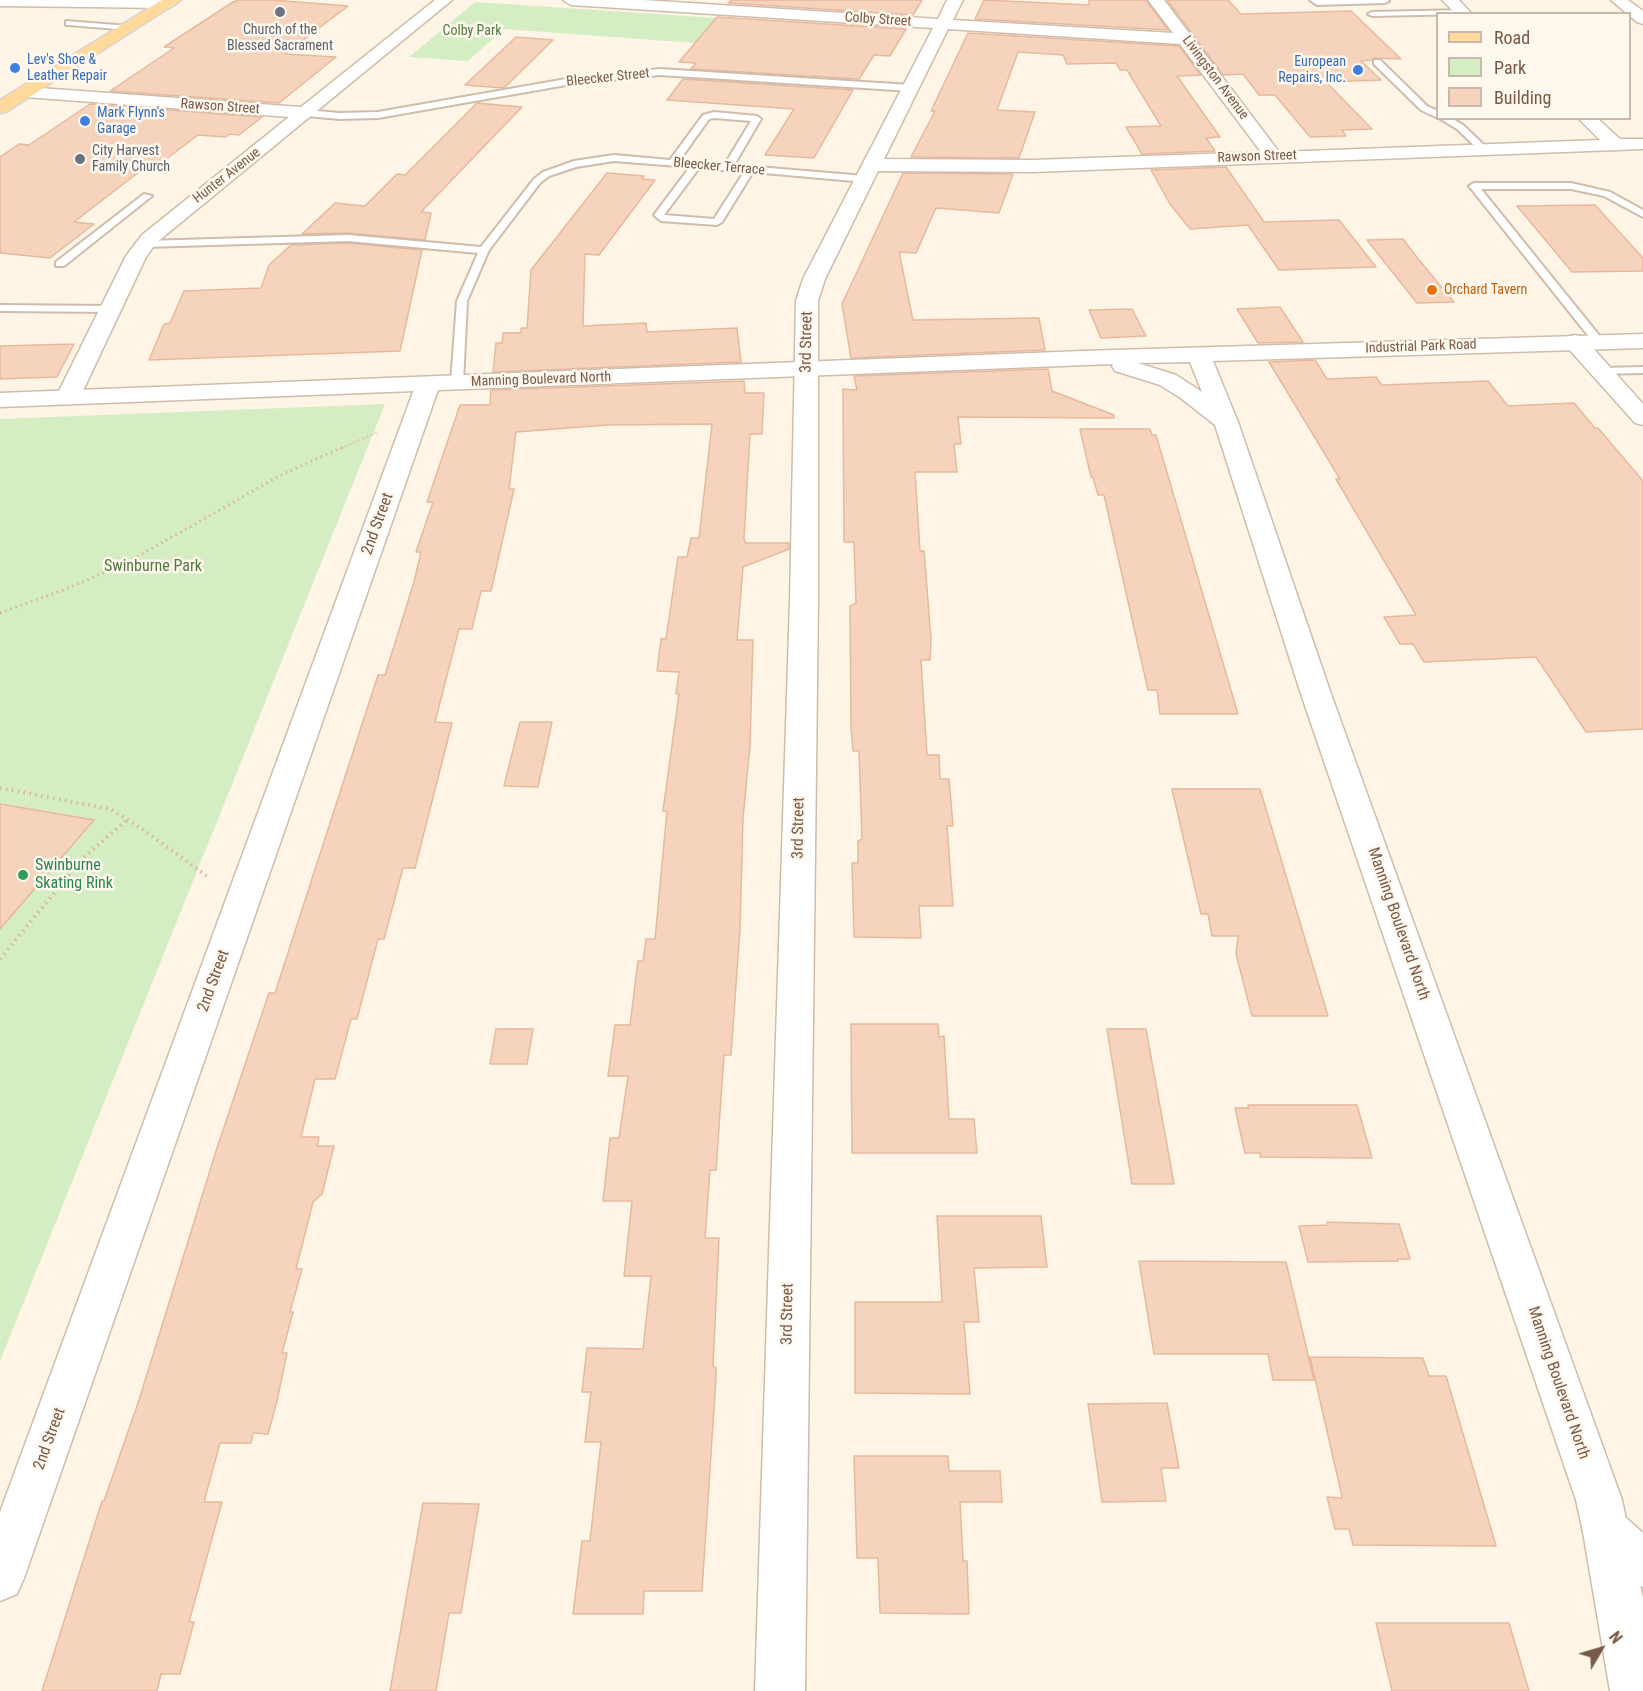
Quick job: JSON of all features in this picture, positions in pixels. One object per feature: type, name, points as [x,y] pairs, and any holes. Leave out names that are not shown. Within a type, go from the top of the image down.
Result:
[{"type":"main road","points":[[0,108],[171,1]]},
{"type":"street","name":"Hunter Avenue","points":[[68,397],[136,256],[145,244],[196,200],[444,0]]},
{"type":"street","name":"Colby Street","points":[[571,0],[694,4],[943,24],[1185,39]]},
{"type":"street","name":"3rd Street","points":[[780,1691],[804,624],[807,302],[810,290],[955,0]]},
{"type":"street","name":"Livingston Avenue","points":[[1156,0],[1273,156]]},
{"type":"street","points":[[1450,0],[1463,12]]},
{"type":"street","points":[[1619,0],[1643,19]]},
{"type":"street","points":[[0,1],[171,1]]},
{"type":"street","name":"Rawson Street","points":[[26,92],[306,113]]},
{"type":"street","points":[[1588,120],[1616,145]]},
{"type":"street","name":"Rawson Street","points":[[868,172],[1643,144]]},
{"type":"street","name":"Industrial Park Road","points":[[1199,355],[1643,341]]},
{"type":"street","points":[[1575,342],[1643,418]]},
{"type":"street","points":[[1199,355],[1226,422]]},
{"type":"street","name":"Manning Boulevard North","points":[[0,400],[1199,355]]},
{"type":"street","name":"Manning Boulevard North","points":[[1083,358],[1147,372],[1168,380],[1226,422],[1313,686],[1586,1463],[1607,1532]]},
{"type":"street","name":"2nd Street","points":[[0,1578],[442,384]]},
{"type":"street","points":[[1607,1532],[1643,1564]]},
{"type":"street","points":[[1607,1532],[1635,1691]]},
{"type":"lane","points":[[1314,0],[1317,3],[1385,1]]},
{"type":"lane","points":[[1372,14],[1436,13]]},
{"type":"lane","points":[[69,23],[129,27]]},
{"type":"lane","points":[[1377,62],[1424,108],[1436,114]]},
{"type":"lane","name":"Bleecker Street","points":[[306,113],[340,116],[378,114],[572,81],[660,72],[911,88]]},
{"type":"lane","points":[[672,163],[706,117],[714,115],[757,119],[728,167]]},
{"type":"lane","points":[[1447,120],[1460,127],[1483,149]]},
{"type":"lane","name":"Bleecker Terrace","points":[[442,384],[462,301],[484,249],[537,181],[551,171],[574,164],[614,159],[750,169],[868,172]]},
{"type":"lane","points":[[696,165],[659,215],[661,218],[717,222],[750,169]]},
{"type":"lane","points":[[1598,341],[1474,186],[1571,186],[1606,194],[1643,214]]},
{"type":"lane","points":[[60,264],[147,196]]},
{"type":"lane","points":[[145,244],[348,238],[484,249]]},
{"type":"lane","points":[[0,308],[111,309]]},
{"type":"lane","points":[[1601,371],[1643,370]]},
{"type":"path","points":[[0,613],[126,563],[283,474],[384,430]]},
{"type":"path","points":[[0,788],[110,809],[128,819],[208,876]]},
{"type":"path","points":[[0,959],[83,858],[128,819]]},
{"type":"green space","name":"Colby Park","points":[[475,2],[807,24],[790,50],[504,29],[468,61],[409,57]]},
{"type":"green space","name":"Swinburne Park","points":[[385,404],[0,1361],[0,419]]},
{"type":"building","points":[[239,0],[272,0],[348,6],[285,54],[336,57],[279,103],[110,91],[174,48],[164,47]]},
{"type":"building","points":[[731,0],[922,0],[913,15],[728,3]]},
{"type":"building","points":[[984,0],[1089,5],[1089,0],[1146,0],[1168,30],[975,19]]},
{"type":"building","points":[[1167,0],[1228,0],[1241,14],[1351,11],[1401,59],[1374,58],[1361,61],[1381,80],[1326,82],[1372,129],[1342,130],[1346,136],[1310,137],[1275,95],[1259,95],[1243,74],[1223,75]]},
{"type":"building","points":[[717,17],[906,29],[890,56],[874,55],[859,79],[691,69],[696,63],[679,62]]},
{"type":"building","points":[[968,33],[1179,46],[1201,75],[1177,76],[1220,137],[1206,138],[1215,151],[1142,154],[1126,127],[1161,126],[1127,70],[1120,70],[1116,63],[1067,64],[1063,55],[1018,52],[997,110],[1035,112],[1019,158],[911,157],[935,111],[931,111]]},
{"type":"building","points":[[516,37],[553,40],[504,88],[465,85]]},
{"type":"building","points":[[683,79],[853,90],[814,158],[765,155],[794,109],[667,100]]},
{"type":"building","points":[[477,103],[522,107],[421,212],[431,213],[425,240],[348,233],[302,234],[335,203],[365,206],[397,174],[405,175]]},
{"type":"building","points":[[90,104],[262,117],[239,135],[230,134],[226,137],[198,135],[149,172],[139,172],[74,222],[94,224],[50,258],[0,253],[0,157],[19,144],[29,145]]},
{"type":"building","points":[[1226,167],[1264,222],[1339,220],[1376,267],[1279,270],[1248,225],[1190,229],[1170,204],[1151,170]]},
{"type":"building","points":[[607,173],[644,176],[642,179],[655,180],[599,255],[585,254],[583,326],[646,323],[647,332],[737,328],[741,362],[493,372],[496,343],[502,343],[503,333],[521,333],[521,328],[527,328],[531,270]]},
{"type":"building","points":[[903,173],[1013,174],[999,213],[936,208],[916,253],[899,252],[913,320],[1039,318],[1045,350],[851,358],[842,304]]},
{"type":"building","points":[[1595,205],[1643,258],[1643,271],[1572,272],[1517,206]]},
{"type":"building","points":[[1403,239],[1454,302],[1417,303],[1367,240]]},
{"type":"building","points":[[348,243],[422,250],[400,351],[149,360],[164,324],[170,323],[184,291],[261,288],[269,265],[291,245]]},
{"type":"building","points":[[1280,307],[1303,342],[1258,343],[1237,309]]},
{"type":"building","points":[[1132,309],[1146,336],[1101,338],[1089,310]]},
{"type":"building","points":[[74,344],[57,377],[0,379],[0,346]]},
{"type":"building","points":[[1315,360],[1327,379],[1376,377],[1382,385],[1488,381],[1508,406],[1574,403],[1595,428],[1598,428],[1643,481],[1643,729],[1586,732],[1536,657],[1424,662],[1413,644],[1400,644],[1384,617],[1416,615],[1336,479],[1340,479],[1269,362]]},
{"type":"building","points":[[1048,369],[1052,391],[1114,415],[1114,418],[958,417],[961,444],[954,444],[957,472],[915,472],[920,551],[924,551],[931,639],[930,660],[921,660],[927,755],[939,755],[940,779],[949,779],[953,826],[947,826],[953,906],[919,906],[921,938],[854,937],[852,863],[858,863],[858,841],[862,839],[859,751],[853,751],[851,727],[850,606],[856,603],[854,542],[844,542],[843,389],[857,390],[854,376]]},
{"type":"building","points":[[744,381],[745,393],[764,393],[762,434],[750,434],[745,543],[789,543],[789,549],[743,567],[737,640],[753,640],[750,745],[743,819],[740,929],[731,1055],[724,1055],[716,1170],[710,1170],[705,1238],[719,1238],[713,1366],[716,1368],[716,1378],[702,1591],[644,1591],[643,1614],[573,1614],[582,1541],[590,1541],[601,1442],[585,1442],[591,1392],[582,1392],[587,1348],[643,1349],[651,1276],[624,1276],[632,1201],[603,1201],[610,1138],[619,1138],[628,1076],[608,1076],[615,1025],[630,1025],[638,961],[643,961],[646,939],[655,939],[667,811],[663,811],[679,694],[676,694],[679,672],[657,671],[661,639],[666,639],[678,557],[687,557],[691,538],[699,538],[712,424],[607,425],[516,432],[509,489],[514,489],[491,591],[481,591],[472,629],[459,629],[435,722],[452,723],[415,868],[403,868],[384,939],[378,939],[357,1019],[351,1019],[335,1079],[315,1079],[301,1137],[319,1137],[317,1146],[334,1146],[322,1194],[313,1202],[296,1269],[302,1269],[282,1353],[287,1353],[277,1401],[268,1434],[253,1433],[251,1443],[220,1443],[204,1502],[222,1502],[189,1622],[194,1622],[180,1674],[161,1674],[157,1691],[42,1691],[102,1501],[104,1501],[139,1400],[216,1151],[269,993],[275,993],[378,675],[385,675],[414,582],[421,552],[416,552],[433,502],[427,502],[460,405],[490,405],[491,390]]},
{"type":"building","points":[[1080,429],[1150,429],[1152,435],[1156,435],[1238,714],[1160,714],[1157,690],[1148,690],[1104,495],[1098,495],[1093,477],[1091,477]]},
{"type":"building","points":[[520,722],[552,722],[538,787],[504,786]]},
{"type":"building","points":[[1172,789],[1260,789],[1328,1016],[1252,1016],[1236,954],[1238,936],[1212,936],[1208,914],[1201,914]]},
{"type":"building","name":"Swinburne Skating Rink","points":[[0,804],[94,820],[0,929]]},
{"type":"building","points":[[851,1024],[938,1024],[939,1037],[944,1036],[949,1119],[974,1119],[977,1153],[852,1153]]},
{"type":"building","points":[[496,1029],[533,1029],[527,1064],[490,1064]]},
{"type":"building","points":[[1107,1029],[1146,1029],[1174,1184],[1132,1184]]},
{"type":"building","points":[[1248,1105],[1357,1105],[1372,1158],[1260,1157],[1260,1153],[1245,1153],[1235,1108],[1249,1108]]},
{"type":"building","points":[[937,1216],[1041,1216],[1047,1267],[974,1268],[979,1322],[964,1322],[970,1394],[855,1393],[855,1302],[942,1302]]},
{"type":"building","points":[[1327,1222],[1399,1224],[1410,1259],[1308,1262],[1299,1226],[1328,1225]]},
{"type":"building","points":[[1139,1261],[1286,1262],[1314,1380],[1273,1380],[1268,1354],[1154,1354]]},
{"type":"building","points":[[1310,1357],[1423,1358],[1429,1376],[1446,1376],[1496,1546],[1353,1545],[1349,1529],[1335,1529],[1327,1497],[1342,1498]]},
{"type":"building","points":[[1167,1403],[1179,1468],[1161,1468],[1166,1501],[1102,1502],[1088,1404]]},
{"type":"building","points":[[854,1456],[948,1456],[949,1471],[1000,1471],[1002,1502],[960,1502],[963,1561],[967,1561],[969,1614],[880,1613],[878,1558],[857,1558]]},
{"type":"building","points":[[423,1503],[479,1504],[461,1613],[449,1613],[436,1691],[390,1691]]},
{"type":"building","points":[[1376,1623],[1509,1623],[1529,1691],[1392,1691]]},
{"type":"place","name":"Church of the Blessed Sacrament","points":[[280,12]]},
{"type":"place","name":"Lev's Shoe & Leather Repair","points":[[15,68]]},
{"type":"place","name":"European Repairs, Inc.","points":[[1358,70]]},
{"type":"place","name":"Mark Flynn's Garage","points":[[85,121]]},
{"type":"place","name":"City Harvest Family Church","points":[[80,159]]},
{"type":"place","name":"Orchard Tavern","points":[[1432,290]]},
{"type":"place","name":"Swinburne Skating Rink","points":[[23,875]]}]
